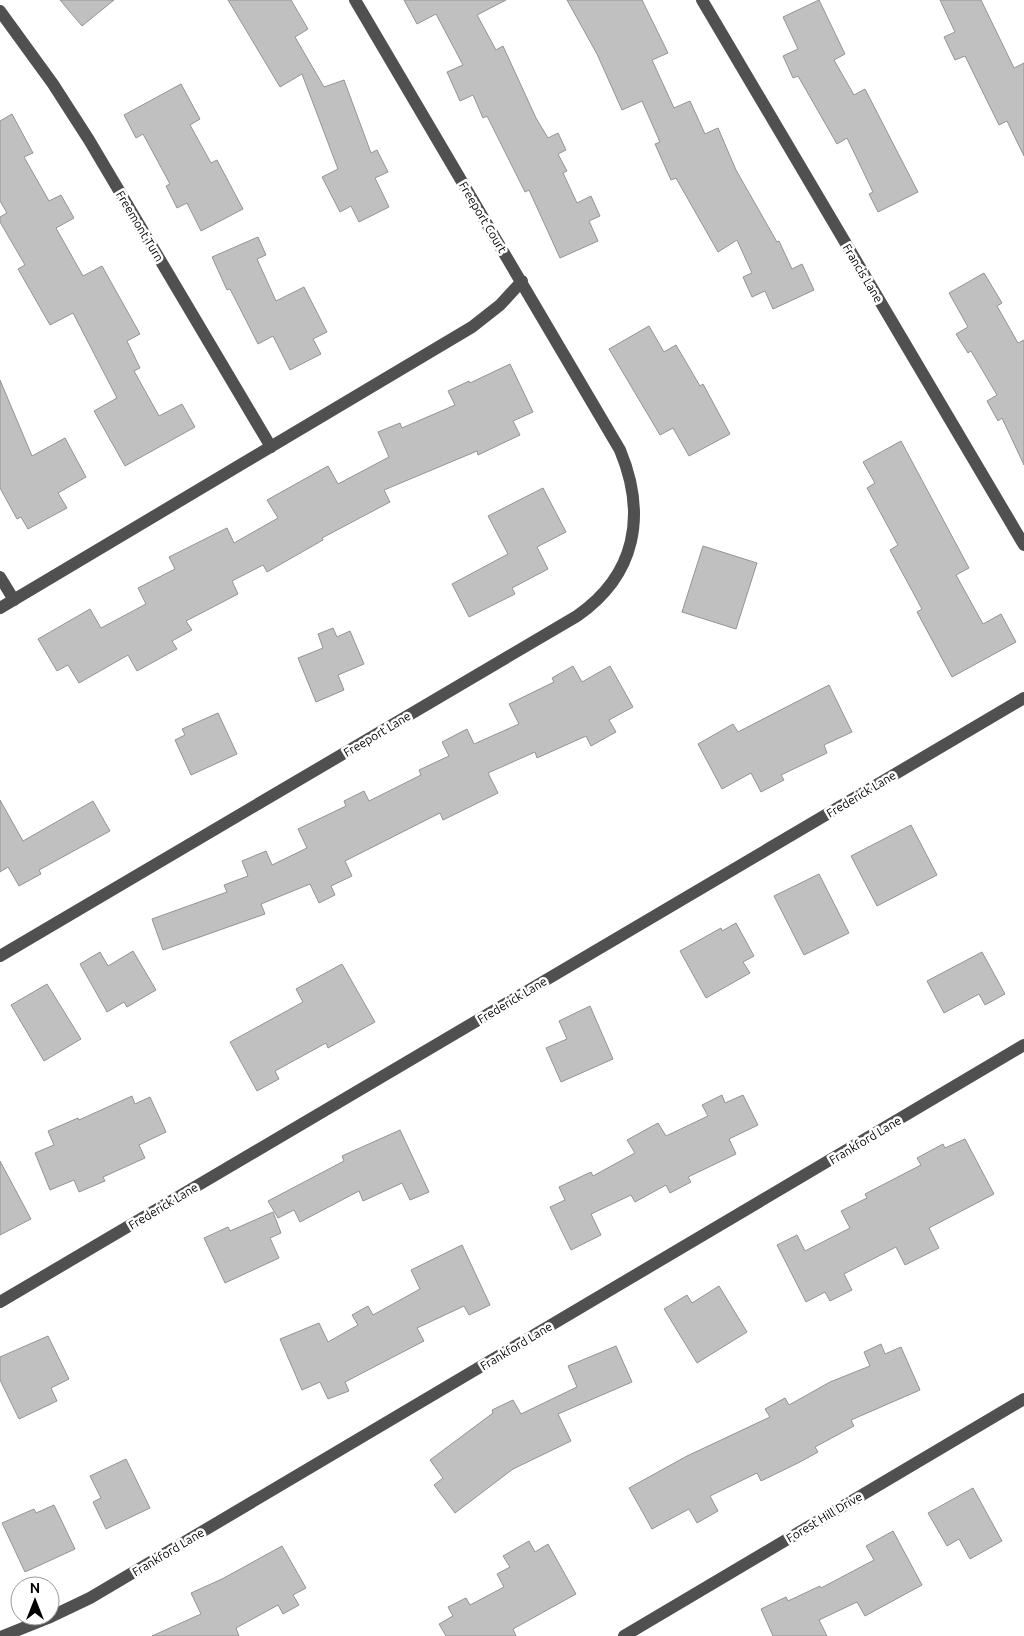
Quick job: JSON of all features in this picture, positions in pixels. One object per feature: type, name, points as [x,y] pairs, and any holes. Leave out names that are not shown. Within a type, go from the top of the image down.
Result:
[{"type":"street","name":"Freeport Court","points":[[355,0],[612,434]]},
{"type":"street","name":"Francis Lane","points":[[702,0],[1024,545]]},
{"type":"street","name":"Freemont Turn","points":[[0,11],[48,77],[89,140],[271,447]]},
{"type":"street","points":[[0,608],[472,327],[500,305],[522,281]]},
{"type":"street","name":"Freeport Lane","points":[[0,956],[589,607],[602,595],[622,566],[634,531],[635,514],[631,480],[612,434]]},
{"type":"street","points":[[0,577],[14,600]]},
{"type":"street","name":"Frederick Lane","points":[[0,1302],[1024,698]]},
{"type":"street","name":"Frankford Lane","points":[[3,1636],[48,1618],[90,1598],[1024,1045]]},
{"type":"street","name":"Forest Hill Drive","points":[[624,1636],[1024,1399]]},
{"type":"building","points":[[60,0],[114,0],[82,26]]},
{"type":"building","points":[[228,0],[291,0],[308,29],[295,37],[324,87],[344,80],[371,153],[377,150],[388,172],[375,178],[389,207],[359,222],[351,206],[340,212],[322,177],[338,169],[302,74],[280,87]]},
{"type":"building","points":[[404,0],[506,0],[477,15],[496,50],[503,46],[536,118],[548,138],[558,133],[566,150],[558,154],[567,171],[563,173],[577,203],[591,196],[600,216],[589,221],[598,241],[560,258],[529,190],[525,192],[487,116],[483,118],[473,95],[460,101],[447,72],[463,65],[436,14],[417,24]]},
{"type":"building","points":[[567,0],[642,0],[668,53],[652,60],[674,108],[690,101],[705,134],[718,128],[736,170],[777,242],[779,241],[792,269],[802,264],[814,290],[773,309],[765,291],[752,297],[743,277],[752,273],[737,240],[718,252],[676,178],[671,180],[655,144],[660,142],[642,101],[622,110],[597,54]]},
{"type":"building","points":[[819,0],[845,54],[834,60],[854,95],[865,89],[918,192],[878,212],[869,194],[873,192],[847,138],[837,144],[798,76],[793,78],[783,56],[798,49],[783,17]]},
{"type":"building","points":[[940,0],[981,0],[1014,68],[1024,63],[1024,156],[1007,121],[999,125],[965,56],[955,60],[944,37],[955,32]]},
{"type":"building","points":[[181,84],[200,119],[190,125],[211,163],[217,160],[243,209],[201,231],[187,203],[177,208],[166,186],[170,184],[143,134],[136,138],[124,115]]},
{"type":"building","points":[[12,114],[33,153],[24,157],[49,201],[61,195],[74,218],[56,228],[83,276],[102,266],[140,334],[127,341],[140,368],[134,371],[159,416],[182,404],[195,427],[125,466],[94,411],[117,398],[73,313],[50,325],[18,269],[25,265],[0,222],[0,217],[7,213],[0,201],[0,121]]},
{"type":"building","points":[[258,237],[266,255],[257,259],[276,301],[304,287],[327,332],[313,339],[321,354],[290,370],[273,336],[258,344],[230,289],[227,290],[212,257]]},
{"type":"building","points":[[984,273],[1002,303],[997,306],[1018,343],[1024,340],[1024,465],[1002,418],[998,421],[987,401],[997,395],[971,351],[968,353],[956,334],[968,327],[949,293]]},
{"type":"building","points":[[649,326],[664,352],[676,345],[700,386],[703,384],[730,434],[689,456],[673,428],[660,435],[609,349]]},
{"type":"building","points":[[510,364],[533,412],[513,421],[520,435],[478,455],[477,451],[384,490],[390,502],[322,538],[323,540],[267,572],[263,565],[232,581],[238,594],[186,621],[192,630],[172,641],[177,649],[137,671],[128,655],[79,683],[68,665],[57,671],[38,639],[90,609],[101,628],[146,604],[138,588],[175,569],[169,557],[227,528],[234,543],[278,518],[267,500],[328,466],[338,484],[389,457],[378,432],[400,423],[402,428],[455,405],[448,391]]},
{"type":"building","points":[[0,380],[32,456],[65,438],[86,477],[58,493],[67,508],[28,529],[21,517],[17,519],[0,488]]},
{"type":"building","points":[[901,441],[969,568],[956,575],[983,624],[1001,614],[1016,642],[952,677],[917,612],[922,609],[890,550],[898,545],[867,488],[875,483],[863,462]]},
{"type":"building","points":[[543,488],[566,532],[537,547],[548,569],[512,588],[515,594],[469,617],[452,584],[508,554],[488,516]]},
{"type":"building","points":[[703,546],[757,563],[736,629],[682,612]]},
{"type":"building","points":[[333,628],[337,637],[350,631],[364,664],[338,675],[344,690],[316,702],[298,658],[323,648],[318,634]]},
{"type":"building","points":[[573,666],[582,682],[610,666],[633,707],[609,720],[616,732],[591,746],[586,736],[537,758],[535,752],[488,773],[498,793],[443,820],[440,813],[345,861],[352,876],[331,886],[335,895],[319,903],[310,884],[261,904],[265,914],[163,950],[152,919],[227,892],[224,885],[248,876],[242,861],[266,851],[272,865],[307,848],[298,829],[346,806],[344,801],[364,791],[369,801],[421,775],[419,770],[449,756],[442,742],[467,729],[474,744],[519,724],[509,704],[554,682],[552,678]]},
{"type":"building","points":[[829,685],[852,732],[824,745],[827,753],[781,775],[784,780],[761,792],[751,773],[722,789],[698,744],[733,724],[738,732]]},
{"type":"building","points":[[218,713],[237,754],[191,775],[175,740],[185,735],[182,729]]},
{"type":"building","points":[[0,800],[23,841],[93,801],[110,831],[39,870],[41,874],[19,886],[8,867],[0,872]]},
{"type":"building","points":[[911,825],[937,875],[877,906],[851,856]]},
{"type":"building","points":[[819,874],[849,933],[804,955],[774,896]]},
{"type":"building","points":[[736,923],[754,956],[743,962],[750,973],[706,998],[680,951],[721,928],[722,931]]},
{"type":"building","points":[[133,951],[156,990],[127,1007],[124,1002],[107,1012],[80,964],[100,952],[108,966]]},
{"type":"building","points":[[982,952],[1005,994],[985,1005],[979,994],[944,1013],[927,981]]},
{"type":"building","points":[[342,964],[375,1022],[328,1048],[326,1043],[275,1071],[279,1079],[257,1091],[230,1042],[303,1002],[296,989]]},
{"type":"building","points":[[47,984],[81,1039],[44,1061],[11,1005]]},
{"type":"building","points":[[590,1006],[613,1059],[561,1082],[546,1048],[567,1039],[559,1021]]},
{"type":"building","points":[[722,1095],[725,1103],[743,1095],[758,1125],[729,1139],[736,1154],[688,1177],[691,1182],[670,1193],[666,1185],[635,1202],[631,1195],[591,1214],[601,1235],[571,1250],[550,1207],[565,1200],[559,1187],[591,1172],[593,1176],[635,1153],[627,1140],[658,1123],[666,1136],[708,1116],[702,1105]]},
{"type":"building","points":[[132,1096],[135,1104],[150,1097],[166,1132],[139,1145],[145,1158],[103,1177],[105,1181],[79,1192],[74,1180],[50,1190],[35,1153],[54,1145],[48,1131],[78,1118],[79,1120]]},
{"type":"building","points":[[400,1130],[429,1192],[410,1200],[402,1183],[363,1201],[359,1191],[300,1222],[294,1210],[278,1218],[268,1201],[344,1161],[342,1156]]},
{"type":"building","points":[[965,1139],[994,1194],[929,1228],[939,1248],[905,1265],[896,1247],[844,1274],[852,1290],[830,1301],[825,1292],[806,1302],[777,1245],[797,1235],[805,1251],[850,1228],[841,1211],[867,1198],[865,1194],[921,1165],[917,1158],[943,1144],[945,1148]]},
{"type":"building","points":[[0,1161],[31,1219],[0,1235]]},
{"type":"building","points":[[273,1212],[281,1233],[270,1238],[279,1258],[225,1283],[204,1238],[228,1227],[230,1231]]},
{"type":"building","points":[[462,1245],[490,1305],[469,1315],[464,1306],[417,1328],[424,1341],[345,1382],[349,1391],[328,1399],[320,1382],[302,1390],[280,1339],[319,1323],[328,1342],[358,1325],[352,1315],[368,1306],[373,1315],[420,1289],[411,1270]]},
{"type":"building","points":[[719,1286],[747,1332],[697,1363],[664,1309],[687,1295],[692,1303]]},
{"type":"building","points":[[48,1336],[69,1379],[51,1388],[57,1401],[19,1419],[0,1380],[0,1357]]},
{"type":"building","points":[[881,1344],[885,1354],[901,1347],[920,1390],[851,1420],[854,1426],[815,1447],[818,1452],[800,1462],[761,1481],[757,1473],[710,1496],[718,1511],[697,1523],[689,1509],[652,1529],[629,1488],[687,1456],[770,1417],[765,1409],[785,1398],[789,1405],[830,1382],[870,1366],[864,1352]]},
{"type":"building","points":[[616,1346],[632,1382],[558,1414],[571,1441],[513,1469],[455,1513],[434,1485],[443,1478],[430,1460],[493,1413],[492,1410],[513,1400],[521,1414],[577,1387],[568,1366]]},
{"type":"building","points":[[126,1459],[150,1508],[106,1529],[93,1502],[101,1498],[90,1476]]},
{"type":"building","points":[[973,1488],[1002,1541],[970,1559],[959,1539],[947,1546],[928,1513]]},
{"type":"building","points":[[54,1505],[75,1549],[25,1572],[2,1523],[34,1509],[36,1513]]},
{"type":"building","points":[[893,1531],[922,1585],[865,1616],[857,1602],[819,1620],[827,1636],[773,1636],[761,1609],[786,1597],[788,1601],[820,1586],[821,1588],[874,1560],[866,1546]]},
{"type":"building","points":[[529,1541],[535,1552],[548,1544],[576,1594],[513,1629],[516,1636],[446,1636],[439,1624],[453,1616],[448,1607],[466,1598],[470,1605],[504,1587],[497,1574],[510,1567],[503,1556]]},
{"type":"building","points":[[282,1546],[306,1588],[293,1595],[299,1605],[283,1614],[278,1605],[236,1628],[239,1636],[152,1636],[201,1614],[191,1593],[222,1579]]}]
